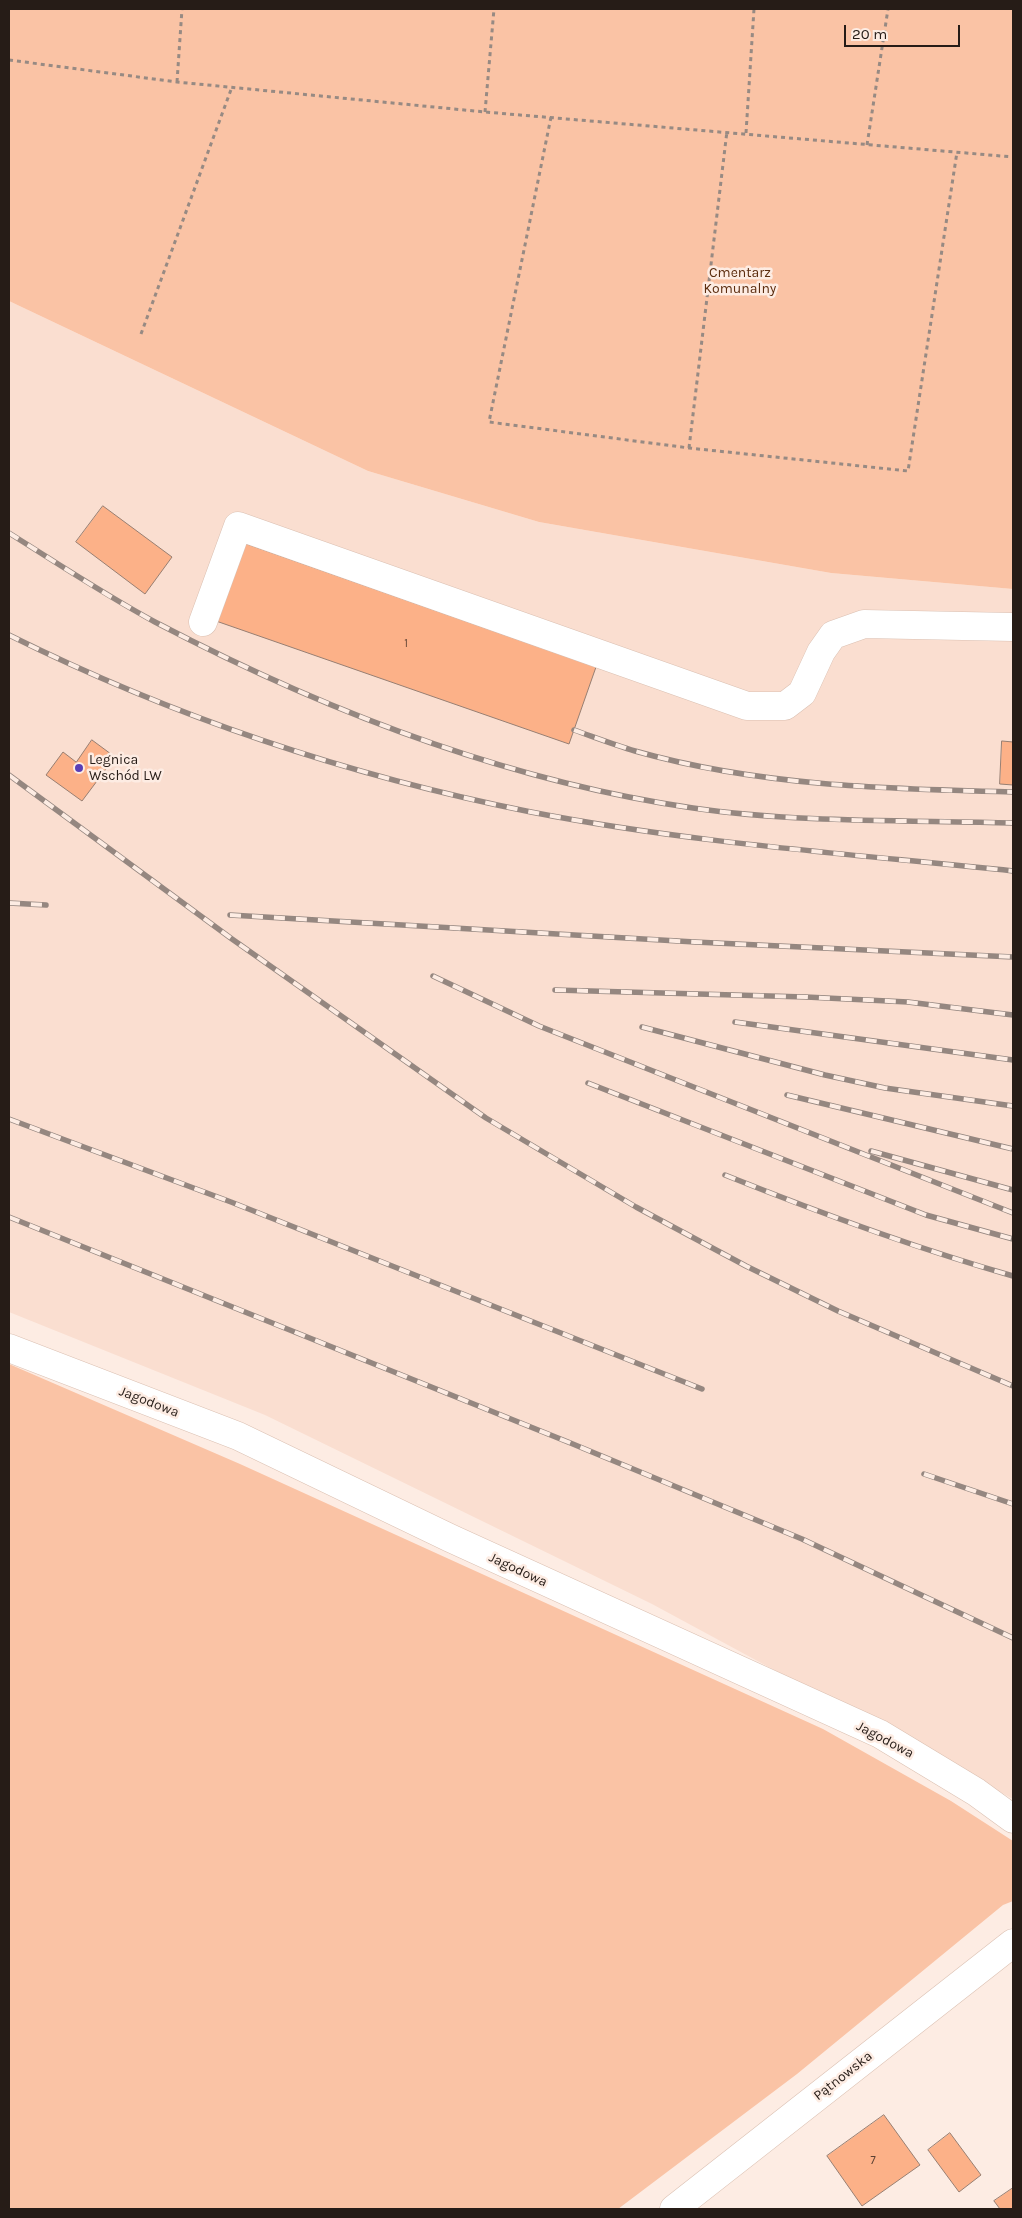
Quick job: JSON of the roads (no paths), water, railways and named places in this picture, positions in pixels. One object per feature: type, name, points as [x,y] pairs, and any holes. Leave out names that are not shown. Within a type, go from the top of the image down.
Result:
[{"type":"street","points":[[203,622],[238,526],[747,706],[785,706],[802,693],[821,652],[833,635],[864,624],[1013,627]]},
{"type":"street","name":"Jagodowa","points":[[9,1348],[238,1436],[450,1538],[880,1734],[976,1792],[1013,1819]]},
{"type":"street","name":"Pątnowska","points":[[674,2209],[1013,1943]]},
{"type":"railway","points":[[9,533],[136,612],[218,654],[283,684],[416,738],[553,780],[623,796],[732,813],[812,819],[1013,823]]},
{"type":"railway","points":[[9,635],[71,665],[199,718],[330,762],[396,781],[463,797],[531,812],[651,832],[771,847],[1013,871]]},
{"type":"railway","points":[[574,730],[612,744],[682,763],[776,779],[870,787],[1013,792]]},
{"type":"railway","points":[[9,775],[232,939],[486,1118],[636,1207],[746,1266],[838,1311],[1013,1386]]},
{"type":"railway","points":[[9,903],[46,905]]},
{"type":"railway","points":[[230,915],[695,942],[1013,957]]},
{"type":"railway","points":[[433,976],[539,1026],[1013,1213]]},
{"type":"railway","points":[[555,990],[806,997],[908,1002],[1013,1015]]},
{"type":"railway","points":[[735,1022],[1013,1060]]},
{"type":"railway","points":[[642,1027],[825,1075],[885,1088],[1013,1106]]},
{"type":"railway","points":[[588,1083],[926,1215],[1013,1239]]},
{"type":"railway","points":[[787,1095],[1013,1149]]},
{"type":"railway","points":[[9,1119],[231,1202],[702,1389]]},
{"type":"railway","points":[[871,1151],[1013,1190]]},
{"type":"railway","points":[[725,1175],[868,1229],[940,1254],[1013,1276]]},
{"type":"railway","points":[[9,1217],[568,1442],[802,1539],[1013,1638]]},
{"type":"railway","points":[[924,1474],[1013,1504]]},
{"type":"place","name":"Legnica Wschód LW","points":[[79,768]]},
{"type":"park label","name":"Cmentarz Komunalny","points":[[740,282]]}]
